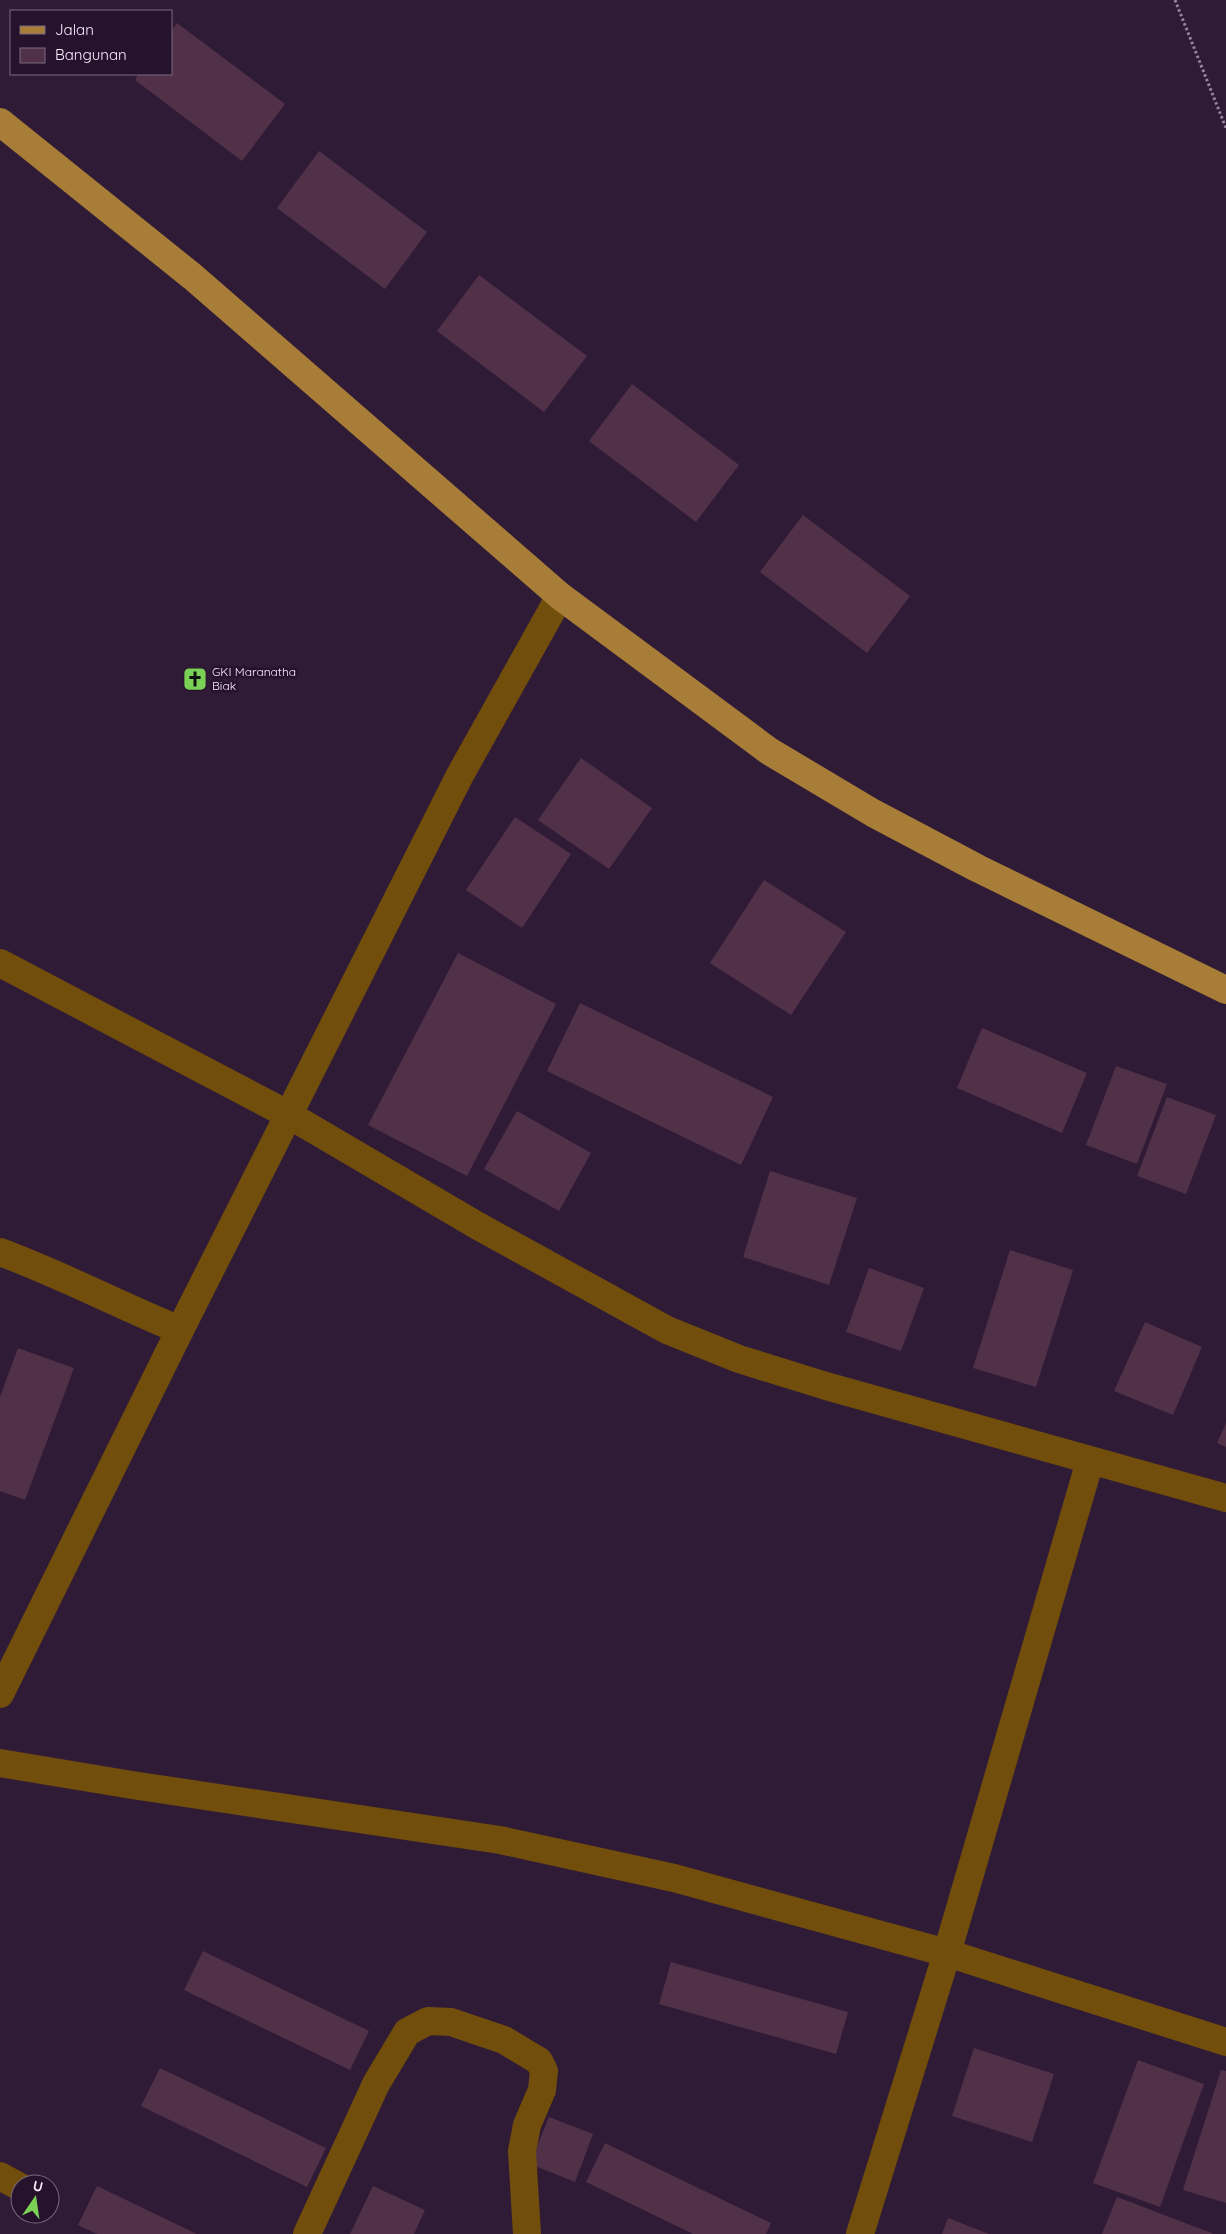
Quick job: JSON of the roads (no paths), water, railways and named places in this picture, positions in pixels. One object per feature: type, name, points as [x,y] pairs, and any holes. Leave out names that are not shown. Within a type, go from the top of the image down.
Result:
[{"type":"main road","points":[[0,122],[193,277],[560,596],[769,751],[872,812],[977,868],[1226,990]]},
{"type":"street","points":[[0,1694],[180,1330],[460,775],[560,596]]},
{"type":"street","points":[[0,963],[289,1115],[478,1226],[667,1330],[739,1359],[1090,1461],[1226,1498]]},
{"type":"street","points":[[0,1252],[48,1270],[124,1307],[180,1330]]},
{"type":"street","points":[[860,2234],[947,1954],[1090,1461]]},
{"type":"street","points":[[0,1763],[142,1787],[500,1840],[674,1878],[947,1954],[1226,2042]]},
{"type":"street","points":[[307,2234],[376,2084],[408,2032],[428,2021],[451,2022],[504,2040],[539,2060],[544,2070],[542,2090],[528,2124],[522,2151],[527,2234]]},
{"type":"place","name":"GKI Maranatha Biak","points":[[195,679]]}]
